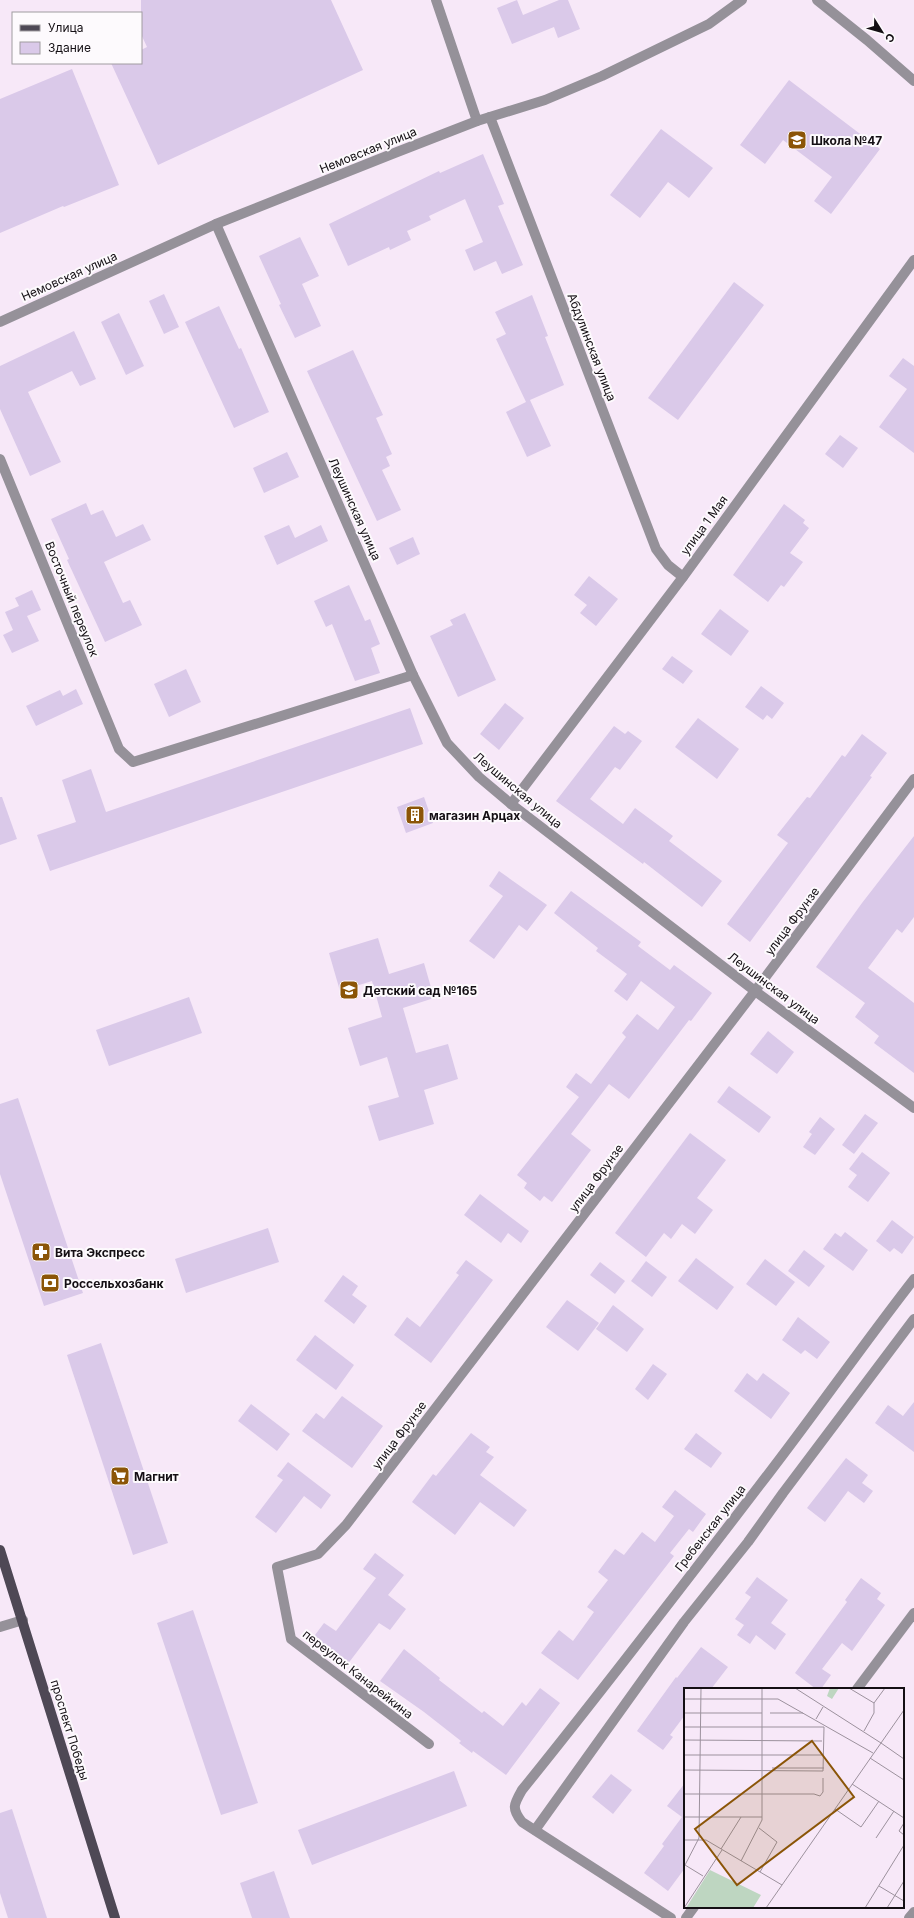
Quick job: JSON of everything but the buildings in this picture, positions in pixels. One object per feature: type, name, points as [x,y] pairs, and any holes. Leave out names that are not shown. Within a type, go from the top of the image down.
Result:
[{"type":"main road","name":"проспект Победы","points":[[0,1550],[116,1918]]},
{"type":"street","points":[[436,0],[477,121]]},
{"type":"street","name":"Немовская улица","points":[[0,322],[216,224],[384,156],[477,121],[545,100],[602,76],[708,24],[742,0]]},
{"type":"street","points":[[817,0],[868,40],[914,81]]},
{"type":"street","name":"Абдулинская улица","points":[[490,117],[656,549],[668,565],[683,577]]},
{"type":"street","name":"Леушинская улица","points":[[216,224],[414,675],[447,743],[479,777],[511,804],[756,991],[914,1108]]},
{"type":"street","name":"улица 1 Мая","points":[[511,804],[683,577],[914,260]]},
{"type":"street","name":"Восточный переулок","points":[[0,459],[119,749],[133,762],[414,675]]},
{"type":"street","name":"улица Фрунзе","points":[[277,1567],[318,1554],[346,1525],[756,991],[914,779]]},
{"type":"street","name":"Гребенская улица","points":[[535,1830],[522,1822],[515,1813],[514,1804],[522,1790],[602,1690],[760,1485],[869,1336],[914,1278]]},
{"type":"street","points":[[671,1918],[535,1830],[684,1622],[748,1542],[914,1319]]},
{"type":"street","name":"переулок Канарейкина","points":[[277,1567],[291,1639],[429,1744]]},
{"type":"street","points":[[858,1688],[914,1613]]},
{"type":"street","points":[[0,1627],[23,1620]]},
{"type":"street","points":[[686,1918],[693,1908]]},
{"type":"street","points":[[909,1918],[914,1912]]},
{"type":"place","name":"Школа №47","points":[[797,140]]},
{"type":"place","name":"магазин Арцах","points":[[415,815]]},
{"type":"place","name":"Детский сад №165","points":[[349,990]]},
{"type":"place","name":"Вита Экспресс","points":[[41,1252]]},
{"type":"place","name":"Россельхозбанк","points":[[50,1283]]},
{"type":"place","name":"Магнит","points":[[120,1476]]}]
